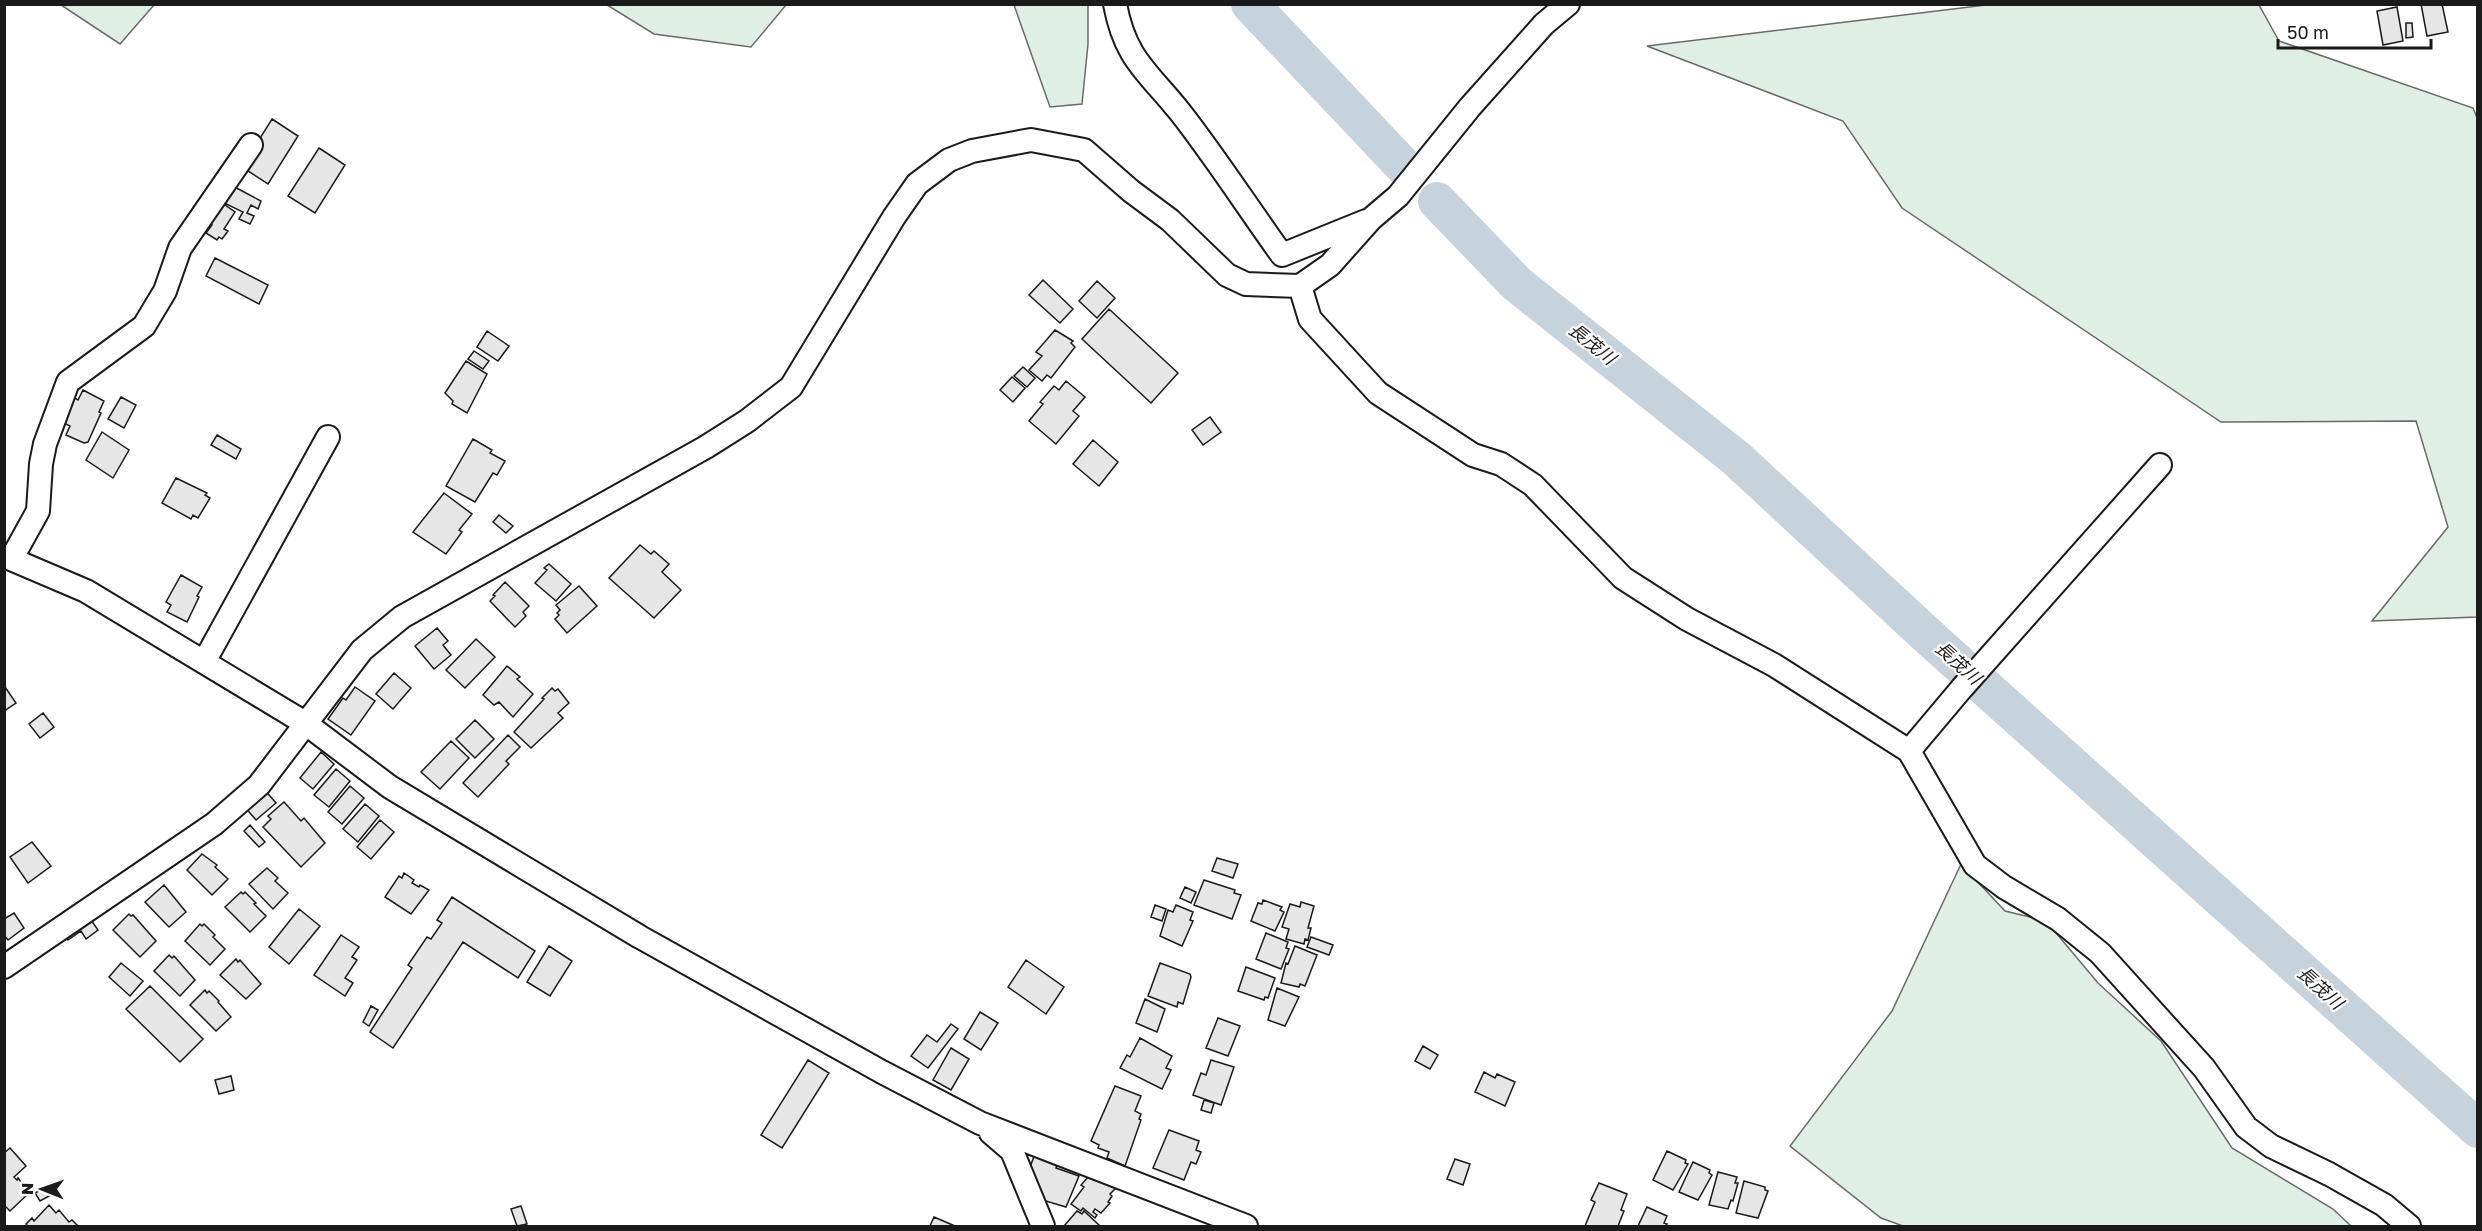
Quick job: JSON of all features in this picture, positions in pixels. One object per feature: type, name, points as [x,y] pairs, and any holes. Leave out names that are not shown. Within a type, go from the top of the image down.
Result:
[{"type":"street","points":[[1115,4],[1120,30],[1138,65],[1180,112],[1282,255],[1371,219]]},
{"type":"street","points":[[4,967],[214,824],[260,785],[362,650],[402,617],[706,447],[747,421],[791,387],[894,217],[917,184],[949,160],[972,151],[1031,140],[1084,150],[1131,191],[1170,219],[1227,275],[1246,284],[1300,286],[1330,265],[1371,219],[1398,196],[1470,106],[1555,9]]},
{"type":"street","points":[[251,145],[180,248],[165,291],[144,326],[68,382],[45,444],[41,464],[39,511],[8,557],[86,591],[305,723],[390,787],[640,937],[872,1066],[980,1123],[1246,1227]]},
{"type":"street","points":[[1300,286],[1310,319],[1378,393],[1473,455],[1501,464],[1533,485],[1623,578],[1687,619],[1774,666],[1909,751],[1974,865],[2004,887],[2058,919],[2100,952],[2204,1068],[2246,1127],[2271,1146],[2329,1174],[2384,1205],[2409,1227]]},
{"type":"street","points":[[204,662],[328,437]]},
{"type":"street","points":[[1909,751],[2160,465]]},
{"type":"street","points":[[980,1123],[1012,1151],[1043,1227]]},
{"type":"green space","points":[[61,5],[154,5],[120,44]]},
{"type":"green space","points":[[607,5],[786,5],[751,47],[654,34]]},
{"type":"green space","points":[[1014,5],[1088,5],[1088,44],[1082,104],[1050,107]]},
{"type":"green space","points":[[1986,5],[2259,5],[2279,41],[2473,108],[2478,120],[2477,617],[2372,621],[2448,527],[2416,421],[2221,422],[1902,208],[1843,121],[1647,46]]},
{"type":"green space","points":[[1961,864],[2005,911],[2046,921],[2098,983],[2161,1041],[2232,1148],[2333,1209],[2351,1226],[1903,1226],[1881,1218],[1790,1146],[1892,1011]]},
{"type":"building","points":[[2421,4],[2442,4],[2448,32],[2427,36]]},
{"type":"building","points":[[2397,7],[2403,41],[2383,45],[2377,11]]},
{"type":"building","points":[[2406,23],[2412,23],[2413,37],[2406,38]]},
{"type":"building","points":[[272,119],[298,136],[268,184],[242,167]]},
{"type":"building","points":[[319,148],[345,165],[315,213],[288,196]]},
{"type":"building","points":[[231,185],[261,201],[258,209],[251,205],[247,213],[254,216],[250,224],[239,219],[243,212],[222,202]]},
{"type":"building","points":[[215,198],[235,212],[224,229],[228,231],[222,239],[219,237],[217,240],[206,233],[212,225],[201,218]]},
{"type":"building","points":[[215,258],[268,285],[259,304],[206,276]]},
{"type":"building","points":[[1043,280],[1073,309],[1060,323],[1029,295]]},
{"type":"building","points":[[1097,281],[1115,298],[1097,318],[1079,301]]},
{"type":"building","points":[[1109,309],[1178,373],[1151,403],[1082,339]]},
{"type":"building","points":[[1055,330],[1073,341],[1071,343],[1075,347],[1051,378],[1047,375],[1042,381],[1029,370],[1042,356],[1036,352]]},
{"type":"building","points":[[487,331],[509,346],[498,361],[477,347]]},
{"type":"building","points":[[474,351],[489,361],[483,369],[468,359]]},
{"type":"building","points":[[466,361],[487,374],[467,413],[452,404],[453,401],[445,393]]},
{"type":"building","points":[[1023,367],[1035,378],[1027,387],[1014,376]]},
{"type":"building","points":[[1012,377],[1025,388],[1013,402],[1000,390]]},
{"type":"building","points":[[1066,381],[1085,397],[1073,411],[1079,416],[1056,444],[1029,421],[1043,404],[1040,402],[1054,386],[1059,390]]},
{"type":"building","points":[[83,390],[104,401],[88,442],[84,443],[66,435],[70,426],[62,422],[73,397],[78,400]]},
{"type":"building","points":[[121,397],[136,405],[124,428],[108,419]]},
{"type":"building","points":[[1210,417],[1221,432],[1203,445],[1192,430]]},
{"type":"building","points":[[102,432],[129,450],[113,478],[86,460]]},
{"type":"building","points":[[217,435],[241,449],[236,459],[211,445]]},
{"type":"building","points":[[473,439],[492,450],[490,453],[505,461],[497,475],[493,473],[475,502],[446,486]]},
{"type":"building","points":[[1093,440],[1118,462],[1099,486],[1073,464]]},
{"type":"building","points":[[176,478],[207,493],[205,495],[210,498],[198,518],[193,515],[191,519],[162,503]]},
{"type":"building","points":[[444,493],[472,514],[459,530],[462,532],[446,554],[413,532]]},
{"type":"building","points":[[499,515],[513,526],[506,533],[493,522]]},
{"type":"building","points":[[640,545],[651,554],[654,551],[669,564],[662,572],[681,590],[654,618],[609,578]]},
{"type":"building","points":[[549,564],[571,584],[556,601],[535,583],[547,570],[544,568]]},
{"type":"building","points":[[181,575],[202,587],[187,622],[167,612],[171,605],[166,602]]},
{"type":"building","points":[[505,582],[529,606],[523,612],[526,616],[515,627],[490,601]]},
{"type":"building","points":[[579,586],[597,606],[567,633],[555,619],[560,610],[556,605]]},
{"type":"building","points":[[437,628],[448,641],[443,645],[451,655],[434,669],[415,646]]},
{"type":"building","points":[[476,639],[495,657],[465,688],[446,670]]},
{"type":"building","points":[[507,666],[520,677],[517,679],[533,694],[513,717],[499,702],[494,705],[483,695]]},
{"type":"building","points":[[394,673],[411,688],[393,709],[376,694]]},
{"type":"building","points":[[355,687],[375,701],[351,735],[328,719],[343,698],[346,700]]},
{"type":"building","points":[[4,688],[16,703],[4,711]]},
{"type":"building","points":[[552,688],[555,691],[558,689],[569,703],[558,713],[563,718],[531,748],[514,732]]},
{"type":"building","points":[[43,713],[54,727],[40,738],[29,724]]},
{"type":"building","points":[[475,720],[494,739],[475,758],[456,739]]},
{"type":"building","points":[[508,735],[520,747],[506,761],[509,764],[478,797],[463,783]]},
{"type":"building","points":[[451,741],[469,758],[440,789],[421,772]]},
{"type":"building","points":[[321,752],[334,764],[313,789],[300,778]]},
{"type":"building","points":[[336,769],[350,781],[329,807],[314,795]]},
{"type":"building","points":[[350,786],[364,798],[342,824],[328,812]]},
{"type":"building","points":[[263,788],[276,803],[256,820],[243,805]]},
{"type":"building","points":[[284,802],[301,821],[304,818],[325,843],[301,867],[263,827],[271,819],[268,816]]},
{"type":"building","points":[[365,804],[379,816],[358,842],[343,829]]},
{"type":"building","points":[[380,820],[394,832],[371,859],[357,847]]},
{"type":"building","points":[[250,825],[265,842],[259,847],[244,831]]},
{"type":"building","points":[[32,842],[51,866],[28,883],[10,857]]},
{"type":"building","points":[[202,854],[217,865],[215,867],[228,879],[212,895],[187,870]]},
{"type":"building","points":[[1217,858],[1238,864],[1233,878],[1212,871]]},
{"type":"building","points":[[267,868],[278,878],[275,881],[288,893],[273,909],[249,884]]},
{"type":"building","points":[[404,873],[414,880],[412,883],[429,890],[411,914],[385,897],[399,876],[402,878]]},
{"type":"building","points":[[1204,880],[1235,890],[1234,893],[1241,895],[1232,919],[1194,905]]},
{"type":"building","points":[[164,885],[186,912],[169,927],[145,902]]},
{"type":"building","points":[[1185,887],[1196,892],[1191,903],[1180,898]]},
{"type":"building","points":[[241,892],[243,894],[245,892],[266,916],[250,932],[225,907]]},
{"type":"building","points":[[452,897],[535,951],[518,978],[463,942],[393,1048],[370,1032],[412,968],[408,965],[427,937],[431,939],[442,923],[437,920]]},
{"type":"building","points":[[1263,900],[1282,907],[1280,910],[1284,912],[1275,931],[1251,921],[1258,903],[1262,904]]},
{"type":"building","points":[[1301,902],[1314,906],[1308,928],[1311,928],[1308,940],[1305,939],[1304,944],[1286,939],[1289,929],[1282,927],[1290,904],[1300,907]]},
{"type":"building","points":[[1155,905],[1166,909],[1162,921],[1151,917]]},
{"type":"building","points":[[1176,905],[1193,912],[1190,920],[1193,921],[1182,946],[1160,936],[1168,910],[1173,912]]},
{"type":"building","points":[[299,909],[320,926],[289,964],[269,947]]},
{"type":"building","points":[[14,913],[24,928],[8,940],[4,935],[4,919]]},
{"type":"building","points":[[129,914],[133,915],[156,941],[140,957],[113,930]]},
{"type":"building","points":[[89,917],[98,930],[86,939],[81,931],[68,940],[64,935]]},
{"type":"building","points":[[200,924],[202,926],[204,924],[215,935],[213,937],[225,949],[210,965],[185,941]]},
{"type":"building","points":[[1266,933],[1288,942],[1286,948],[1289,949],[1281,969],[1256,959]]},
{"type":"building","points":[[341,935],[359,947],[352,957],[357,960],[345,978],[353,983],[345,996],[314,975]]},
{"type":"building","points":[[1311,937],[1333,945],[1329,955],[1307,947]]},
{"type":"building","points":[[549,946],[572,961],[550,996],[527,982]]},
{"type":"building","points":[[1295,946],[1317,955],[1305,986],[1281,983],[1286,963],[1288,964]]},
{"type":"building","points":[[169,955],[172,958],[174,956],[195,980],[180,996],[154,971]]},
{"type":"building","points":[[236,959],[238,962],[240,960],[261,984],[246,999],[220,975]]},
{"type":"building","points":[[1026,960],[1064,987],[1046,1014],[1008,987]]},
{"type":"building","points":[[121,963],[143,981],[130,996],[109,977]]},
{"type":"building","points":[[1160,963],[1190,974],[1183,1004],[1178,1002],[1177,1007],[1148,996]]},
{"type":"building","points":[[1246,967],[1275,978],[1268,998],[1265,997],[1264,1000],[1238,991]]},
{"type":"building","points":[[150,986],[203,1039],[180,1062],[126,1009]]},
{"type":"building","points":[[1277,988],[1299,997],[1285,1026],[1268,1020]]},
{"type":"building","points":[[205,990],[219,1001],[231,1017],[216,1031],[190,1005]]},
{"type":"building","points":[[1145,999],[1165,1009],[1157,1032],[1136,1023]]},
{"type":"building","points":[[371,1006],[378,1010],[369,1026],[363,1022]]},
{"type":"building","points":[[980,1012],[998,1023],[981,1050],[964,1039]]},
{"type":"building","points":[[1218,1018],[1240,1026],[1228,1056],[1206,1048]]},
{"type":"building","points":[[951,1024],[958,1029],[928,1068],[911,1056],[927,1035],[937,1042]]},
{"type":"building","points":[[1140,1038],[1172,1056],[1166,1068],[1171,1070],[1162,1089],[1120,1068],[1127,1055],[1130,1057]]},
{"type":"building","points":[[1423,1046],[1438,1055],[1430,1069],[1415,1061]]},
{"type":"building","points":[[951,1048],[969,1059],[951,1090],[933,1080]]},
{"type":"building","points":[[808,1060],[829,1073],[782,1148],[761,1135]]},
{"type":"building","points":[[1211,1060],[1234,1067],[1221,1105],[1193,1095],[1201,1073],[1206,1075]]},
{"type":"building","points":[[1484,1072],[1495,1078],[1497,1074],[1515,1082],[1505,1106],[1475,1092]]},
{"type":"building","points":[[231,1076],[234,1090],[219,1094],[215,1080]]},
{"type":"building","points":[[1115,1086],[1141,1096],[1135,1111],[1141,1114],[1139,1119],[1141,1120],[1125,1166],[1107,1158],[1109,1152],[1098,1148],[1099,1145],[1091,1141]]},
{"type":"building","points":[[1204,1100],[1214,1103],[1211,1113],[1201,1110]]},
{"type":"building","points":[[1169,1130],[1199,1141],[1196,1150],[1201,1152],[1196,1164],[1191,1162],[1184,1180],[1153,1168]]},
{"type":"building","points":[[10,1148],[26,1166],[14,1177],[17,1180],[18,1178],[29,1193],[10,1211],[4,1205],[4,1153]]},
{"type":"building","points":[[1036,1151],[1059,1158],[1056,1168],[1079,1176],[1066,1207],[1039,1199],[1029,1170]]},
{"type":"building","points":[[1667,1151],[1686,1160],[1685,1163],[1688,1164],[1673,1190],[1653,1180]]},
{"type":"building","points":[[1455,1159],[1470,1164],[1463,1185],[1447,1179]]},
{"type":"building","points":[[1693,1162],[1710,1170],[1709,1173],[1712,1175],[1698,1200],[1679,1192]]},
{"type":"building","points":[[1101,1172],[1116,1188],[1110,1194],[1112,1196],[1108,1202],[1110,1203],[1101,1213],[1095,1209],[1093,1212],[1097,1215],[1095,1218],[1083,1208],[1081,1211],[1071,1204],[1084,1187],[1081,1185],[1089,1176],[1094,1180]]},
{"type":"building","points":[[1718,1172],[1737,1177],[1735,1183],[1738,1183],[1733,1201],[1731,1200],[1728,1209],[1709,1205]]},
{"type":"building","points":[[1744,1181],[1765,1187],[1768,1191],[1758,1218],[1736,1213]]},
{"type":"building","points":[[1599,1183],[1627,1194],[1618,1226],[1585,1226],[1595,1202],[1591,1200]]},
{"type":"building","points":[[46,1187],[51,1195],[40,1201],[35,1193]]},
{"type":"building","points":[[49,1205],[56,1213],[59,1210],[69,1222],[72,1220],[78,1226],[28,1226],[26,1224],[32,1218],[34,1221]]},
{"type":"building","points":[[521,1206],[527,1224],[517,1226],[511,1209]]},
{"type":"building","points":[[1647,1207],[1667,1216],[1664,1223],[1667,1224],[1665,1226],[1638,1226]]},
{"type":"building","points":[[1077,1211],[1082,1214],[1084,1211],[1100,1226],[1064,1226]]},
{"type":"building","points":[[934,1217],[955,1226],[930,1226]]},
{"type":"waterway","name":"長茂川","points":[[1250,4],[1406,169]]},
{"type":"waterway","name":"長茂川","points":[[1437,201],[1517,284],[1737,459],[1930,638],[2478,1129]]}]
